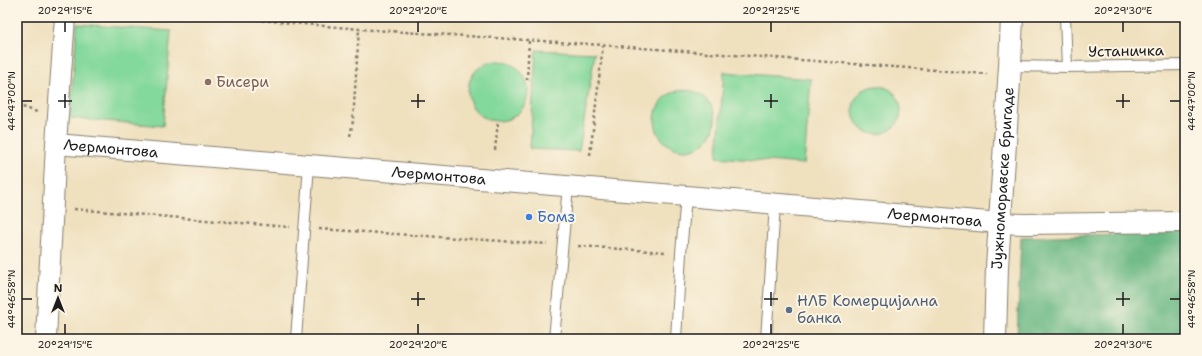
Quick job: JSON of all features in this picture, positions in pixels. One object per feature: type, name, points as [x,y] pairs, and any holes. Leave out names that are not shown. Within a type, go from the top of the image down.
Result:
[{"type":"street","points":[[46,339],[56,144],[65,17]]},
{"type":"street","name":"Јужноморавске бригаде","points":[[995,339],[997,267],[1010,71],[1012,17]]},
{"type":"street","name":"Љермонтова","points":[[56,144],[1000,223],[1185,222]]},
{"type":"lane","name":"Устаничка","points":[[1065,17],[1067,67]]},
{"type":"lane","name":"Устаничка","points":[[1010,71],[1067,67],[1185,64]]},
{"type":"lane","points":[[296,339],[309,165]]},
{"type":"lane","points":[[554,339],[568,186]]},
{"type":"lane","points":[[676,339],[686,196]]},
{"type":"lane","points":[[766,339],[775,204]]},
{"type":"path","points":[[226,17],[529,40],[1010,71]]},
{"type":"path","points":[[350,136],[353,120],[360,28]]},
{"type":"path","points":[[527,80],[529,40]]},
{"type":"path","points":[[590,155],[603,45]]},
{"type":"path","points":[[495,150],[498,122]]},
{"type":"path","points":[[53,208],[304,228],[681,253]]},
{"type":"green space","points":[[77,24],[171,31],[163,126],[70,118]]},
{"type":"green space","points":[[536,50],[595,53],[579,151],[530,149]]},
{"type":"green space","points":[[492,61],[504,61],[520,69],[526,79],[528,91],[526,103],[520,113],[504,121],[492,121],[476,113],[468,97],[468,85],[476,69]]},
{"type":"green space","points":[[724,72],[811,79],[804,164],[717,157]]},
{"type":"green space","points":[[872,86],[882,86],[894,93],[901,105],[901,115],[894,127],[882,134],[872,134],[864,130],[857,123],[853,115],[853,105],[857,97],[864,90]]},
{"type":"green space","points":[[685,90],[702,95],[710,103],[715,120],[710,137],[702,145],[685,150],[668,145],[660,137],[655,120],[660,103],[668,95]]},
{"type":"green space","points":[[1185,232],[1185,339],[1017,339],[1021,237]]},
{"type":"place","name":"Бисери","points":[[208,82]]},
{"type":"place","name":"Бомз","points":[[529,217]]},
{"type":"place","name":"НЛБ Комерцијална банка","points":[[789,310]]}]
